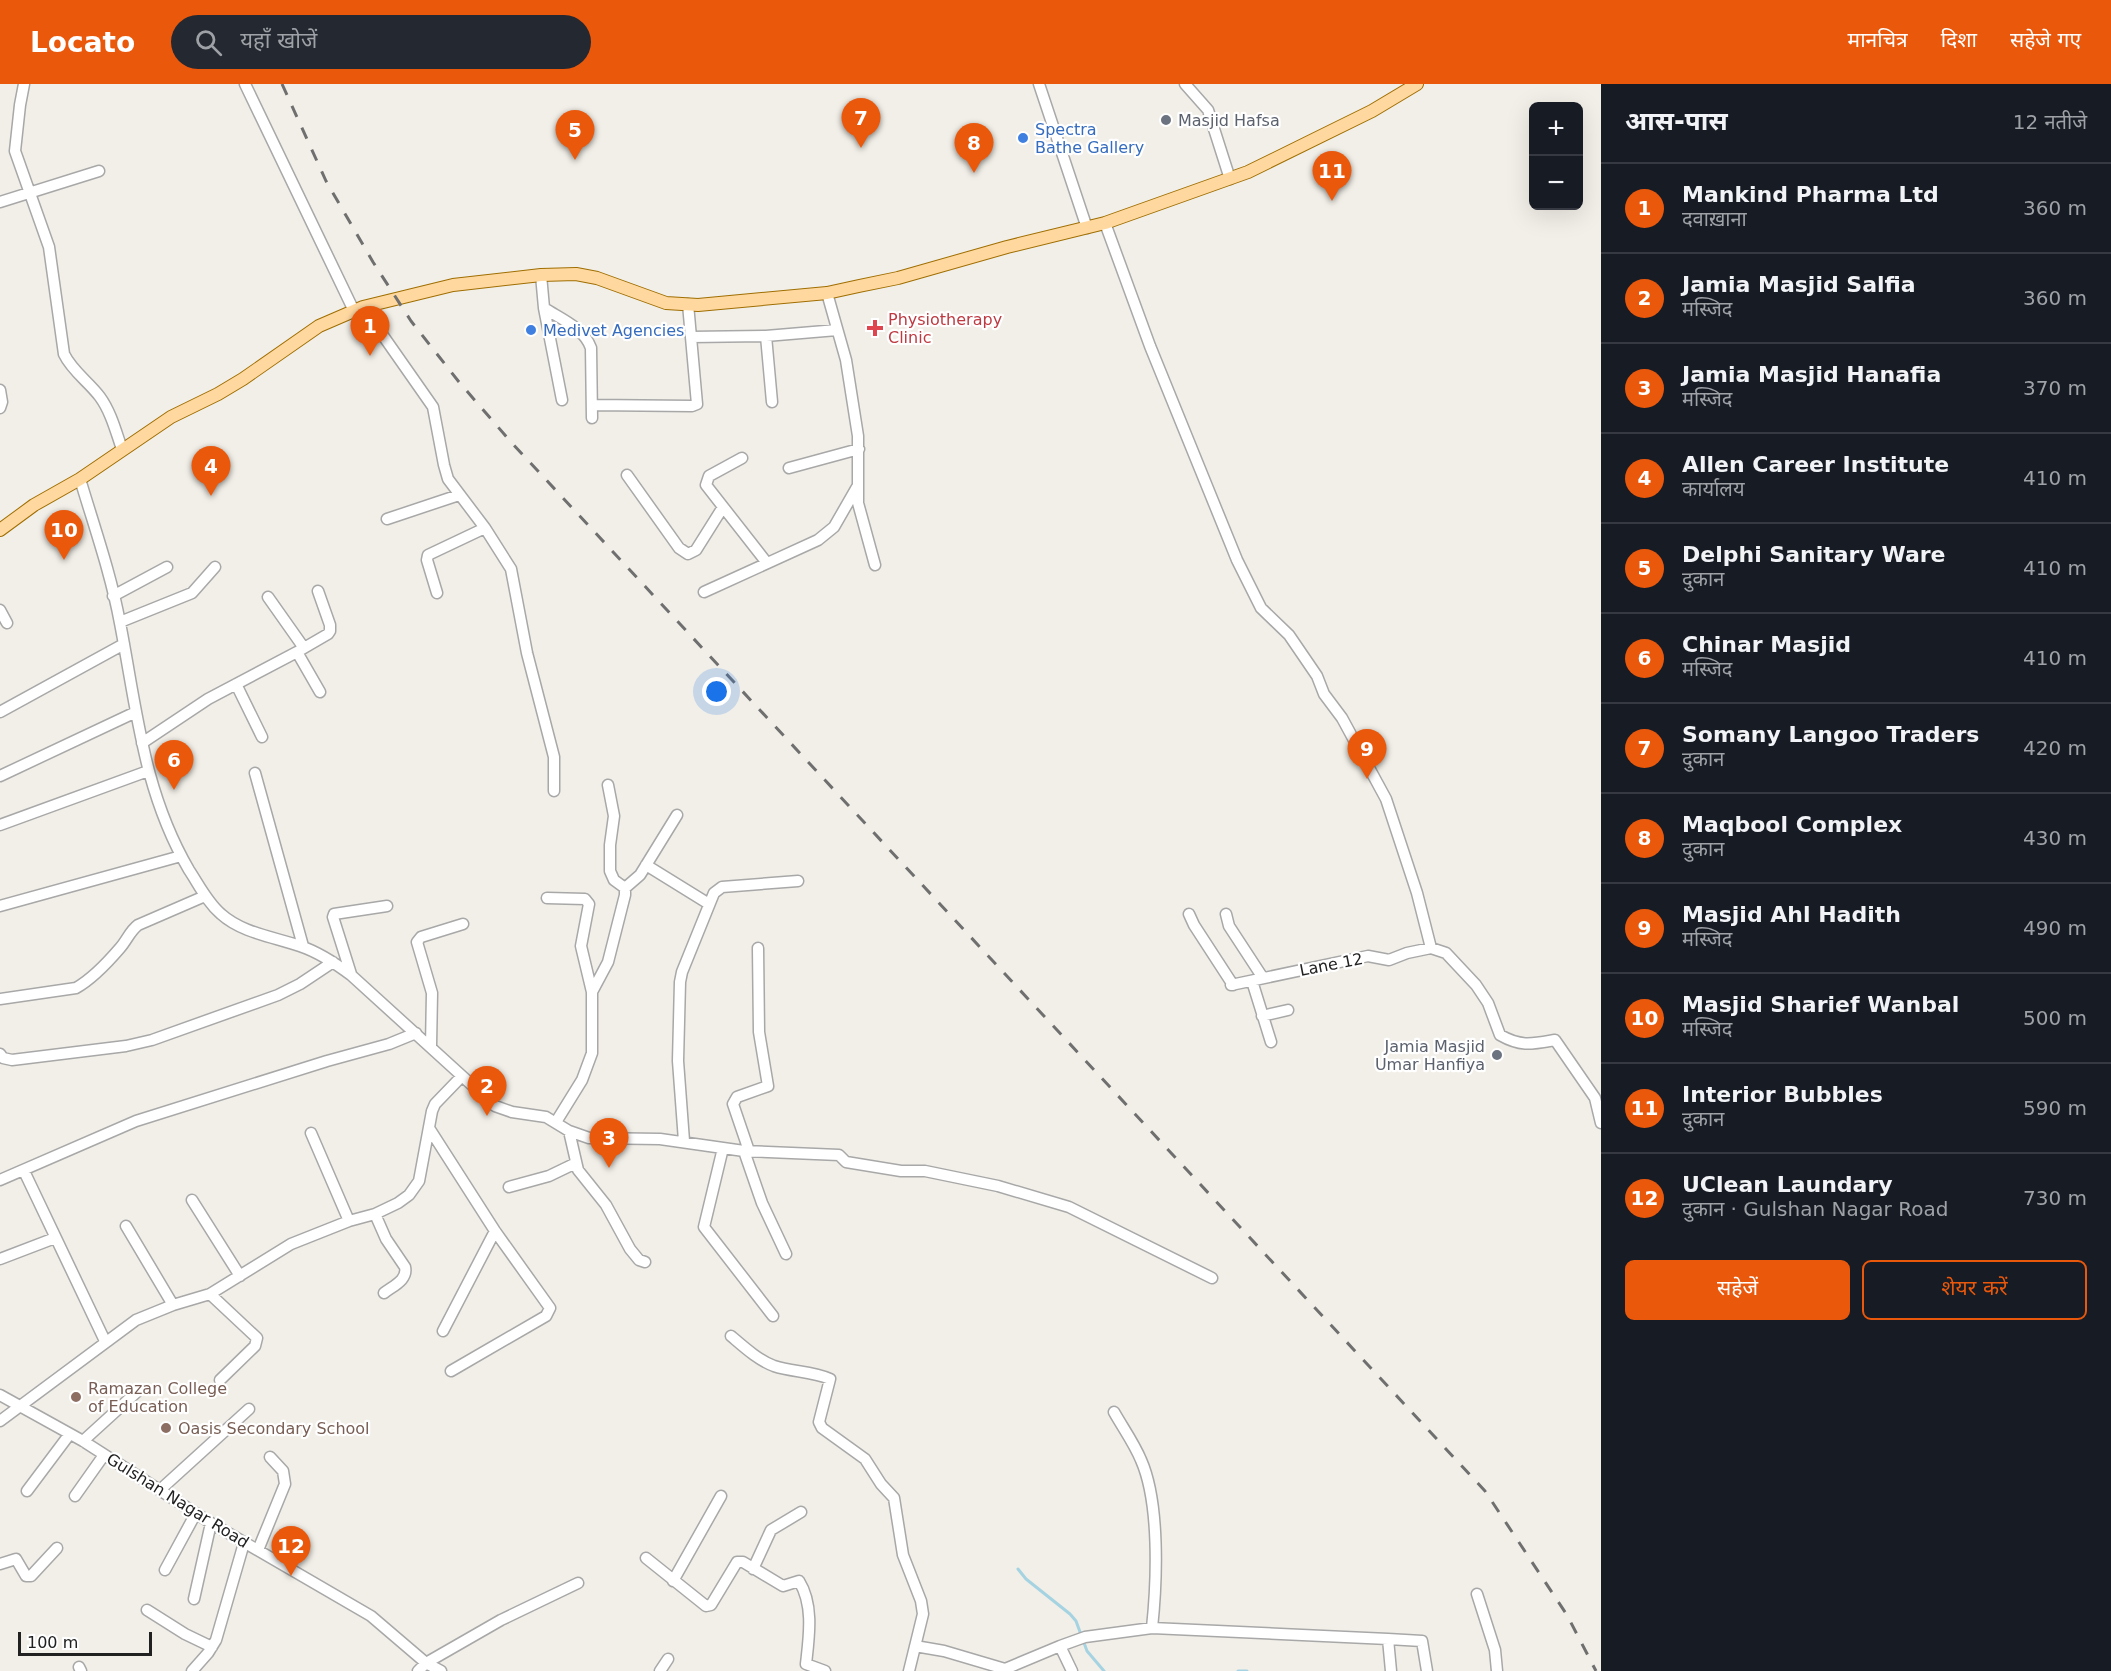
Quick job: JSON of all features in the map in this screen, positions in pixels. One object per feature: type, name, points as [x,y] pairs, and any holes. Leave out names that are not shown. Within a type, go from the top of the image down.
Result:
[{"type":"main road","points":[[0,530],[34,505],[80,479],[171,417],[243,379],[319,326],[359,309],[453,285],[541,276],[576,274],[666,303],[688,304],[827,293],[898,278],[1007,247],[1105,223],[1248,172],[1372,111],[1417,84]]},
{"type":"street","points":[[24,84],[15,151],[49,247],[64,354],[71,366],[105,405],[122,449]]},
{"type":"street","points":[[245,84],[294,189],[359,309],[433,407],[448,480],[485,528],[512,569],[527,653],[554,757],[554,791]]},
{"type":"street","points":[[1039,84],[1087,228]]},
{"type":"street","points":[[1185,84],[1208,110],[1230,178]]},
{"type":"street","points":[[0,202],[99,171]]},
{"type":"street","points":[[1105,223],[1154,356],[1237,560],[1261,608],[1289,635],[1317,676],[1324,694],[1342,718],[1386,799],[1417,893],[1431,948],[1446,953],[1476,985],[1488,1003],[1500,1035],[1513,1042],[1527,1045],[1555,1040],[1595,1098],[1601,1124]]},
{"type":"street","points":[[541,276],[544,308],[562,400]]},
{"type":"street","points":[[827,293],[846,360],[859,449],[858,503],[875,565]]},
{"type":"street","points":[[592,405],[692,406],[697,404],[688,304]]},
{"type":"street","points":[[544,308],[576,328],[588,341],[591,348],[592,418]]},
{"type":"street","points":[[691,337],[766,336],[837,330]]},
{"type":"street","points":[[766,336],[772,402]]},
{"type":"street","points":[[0,390],[2,402],[0,408]]},
{"type":"street","points":[[789,468],[859,449]]},
{"type":"street","points":[[742,458],[706,479],[706,485],[767,563]]},
{"type":"street","points":[[627,475],[679,548],[688,554],[696,550],[723,507]]},
{"type":"street","points":[[80,479],[120,622],[142,743],[158,806],[181,856],[205,896],[221,914],[239,926],[303,946],[333,962],[351,975],[499,1108],[539,1115],[556,1122],[568,1131],[598,1139],[648,1138],[746,1151],[839,1155],[846,1162],[902,1171],[926,1171],[998,1186],[1069,1207],[1212,1278]]},
{"type":"street","points":[[704,592],[825,535],[834,527],[857,487]]},
{"type":"street","points":[[387,519],[459,495]]},
{"type":"street","points":[[437,593],[427,560],[428,555],[485,528]]},
{"type":"street","points":[[113,596],[167,567]]},
{"type":"street","points":[[120,622],[192,593],[215,567]]},
{"type":"street","points":[[142,743],[208,699],[328,634],[331,628],[318,591]]},
{"type":"street","points":[[268,597],[301,650],[320,692]]},
{"type":"street","points":[[0,610],[7,623]]},
{"type":"street","points":[[0,712],[123,644]]},
{"type":"street","points":[[236,684],[262,737]]},
{"type":"street","points":[[0,776],[136,712]]},
{"type":"street","points":[[0,825],[148,771]]},
{"type":"street","points":[[255,773],[303,946]]},
{"type":"street","points":[[608,785],[614,816],[610,845],[610,871],[614,880],[625,888]]},
{"type":"street","points":[[625,888],[638,879],[677,815]]},
{"type":"street","points":[[0,906],[181,856]]},
{"type":"street","points":[[646,866],[709,904]]},
{"type":"street","points":[[684,1141],[678,1061],[680,982],[709,904],[718,888],[798,881]]},
{"type":"street","points":[[592,992],[608,962],[625,888]]},
{"type":"street","points":[[0,999],[76,988],[120,948],[138,925],[205,896]]},
{"type":"street","points":[[547,898],[588,901],[589,906],[581,946],[592,992],[592,1053],[582,1080],[556,1122]]},
{"type":"street","points":[[351,975],[334,914],[387,906]]},
{"type":"street","name":"Lane 12","points":[[1189,914],[1232,985],[1368,956],[1389,960],[1431,948]]},
{"type":"street","points":[[1226,914],[1229,926],[1257,979],[1262,1016],[1271,1042]]},
{"type":"street","points":[[431,1046],[432,993],[417,942],[421,937],[463,924]]},
{"type":"street","points":[[758,948],[759,1032],[768,1086],[737,1097],[733,1104],[762,1203],[786,1254]]},
{"type":"street","points":[[0,1054],[3,1058],[12,1060],[138,1044],[278,995],[300,984],[333,962]]},
{"type":"street","points":[[1262,1016],[1288,1010]]},
{"type":"street","points":[[0,1180],[136,1121],[389,1044],[416,1033]]},
{"type":"street","points":[[0,1421],[136,1320],[173,1305],[210,1294],[291,1244],[349,1221],[375,1214],[398,1203],[415,1188],[422,1172],[435,1104],[462,1076]]},
{"type":"street","points":[[429,1128],[495,1231],[550,1308],[549,1312],[451,1371]]},
{"type":"street","points":[[568,1131],[576,1163],[582,1175],[606,1205],[630,1249],[639,1260],[645,1262]]},
{"type":"street","points":[[311,1133],[349,1221]]},
{"type":"street","points":[[723,1148],[704,1227],[773,1316]]},
{"type":"street","points":[[509,1187],[549,1176],[576,1163]]},
{"type":"street","points":[[24,1171],[105,1341]]},
{"type":"street","points":[[192,1200],[240,1276]]},
{"type":"street","points":[[375,1214],[386,1239],[406,1272],[404,1278],[384,1293]]},
{"type":"street","points":[[126,1226],[173,1305]]},
{"type":"street","points":[[443,1331],[495,1231]]},
{"type":"street","points":[[0,1259],[55,1238]]},
{"type":"street","points":[[210,1294],[258,1341],[220,1380]]},
{"type":"street","points":[[731,1336],[750,1352],[774,1366],[821,1375],[830,1379],[819,1422],[822,1428],[865,1459],[881,1484],[894,1498],[903,1555],[921,1601],[923,1614],[909,1671]]},
{"type":"street","points":[[83,1441],[139,1390]]},
{"type":"street","name":"Gulshan Nagar Road","points":[[0,1395],[83,1441],[211,1523],[371,1616],[422,1667],[441,1671]]},
{"type":"street","points":[[161,1490],[249,1409]]},
{"type":"street","points":[[1114,1412],[1142,1461],[1152,1499],[1156,1587],[1152,1628]]},
{"type":"street","points":[[27,1491],[69,1435]]},
{"type":"street","points":[[75,1496],[104,1455]]},
{"type":"street","points":[[258,1550],[285,1484],[283,1471],[270,1457]]},
{"type":"street","points":[[673,1581],[721,1496]]},
{"type":"street","points":[[753,1569],[771,1530],[801,1512]]},
{"type":"street","points":[[165,1570],[196,1513]]},
{"type":"street","points":[[194,1599],[211,1523]]},
{"type":"street","points":[[192,1671],[213,1647],[244,1543]]},
{"type":"street","points":[[0,1564],[16,1559],[26,1576],[32,1576],[57,1548]]},
{"type":"street","points":[[645,1558],[702,1605],[709,1606],[736,1562],[743,1562],[783,1586],[800,1581],[804,1589],[810,1624],[806,1664],[825,1671]]},
{"type":"street","points":[[422,1667],[501,1620],[578,1583]]},
{"type":"street","points":[[1477,1594],[1495,1650],[1497,1671]]},
{"type":"street","points":[[147,1610],[193,1638],[213,1647]]},
{"type":"street","points":[[915,1646],[944,1651],[1005,1670],[1085,1637],[1152,1628],[1388,1639],[1422,1641],[1427,1671]]},
{"type":"street","points":[[1388,1639],[1391,1671]]},
{"type":"street","points":[[1060,1646],[1072,1671]]},
{"type":"street","points":[[660,1671],[668,1659]]},
{"type":"waterway","points":[[1018,1569],[1026,1579],[1076,1621],[1087,1651],[1104,1671]]},
{"type":"waterway","points":[[1238,1671],[1247,1671]]},
{"type":"railway","points":[[282,84],[326,181],[373,262],[411,321],[459,382],[511,442],[1485,1491],[1567,1615],[1596,1671]]},
{"type":"place","name":"Masjid Hafsa","points":[[1166,120]]},
{"type":"place","name":"Spectra Bathe Gallery","points":[[1023,138]]},
{"type":"place","name":"Somany Langoo Traders","points":[[861,148]]},
{"type":"place","name":"Delphi Sanitary Ware","points":[[575,160]]},
{"type":"place","name":"Maqbool Complex","points":[[974,173]]},
{"type":"place","name":"Interior Bubbles","points":[[1332,201]]},
{"type":"place","name":"Physiotherapy Clinic","points":[[875,328]]},
{"type":"place","name":"Medivet Agencies","points":[[531,330]]},
{"type":"place","name":"Mankind Pharma Ltd","points":[[370,356]]},
{"type":"place","name":"Allen Career Institute","points":[[211,496]]},
{"type":"place","name":"Masjid Sharief Wanbal","points":[[64,560]]},
{"type":"place","name":"Masjid Ahl Hadith","points":[[1367,779]]},
{"type":"place","name":"Chinar Masjid","points":[[174,790]]},
{"type":"place","name":"Jamia Masjid Umar Hanfiya","points":[[1497,1055]]},
{"type":"place","name":"Jamia Masjid Salfia","points":[[487,1116]]},
{"type":"place","name":"Jamia Masjid Hanafia","points":[[609,1168]]},
{"type":"place","name":"Ramazan College of Education","points":[[76,1397]]},
{"type":"place","name":"Oasis Secondary School","points":[[166,1428]]},
{"type":"place","name":"UClean Laundary","points":[[291,1576]]}]
